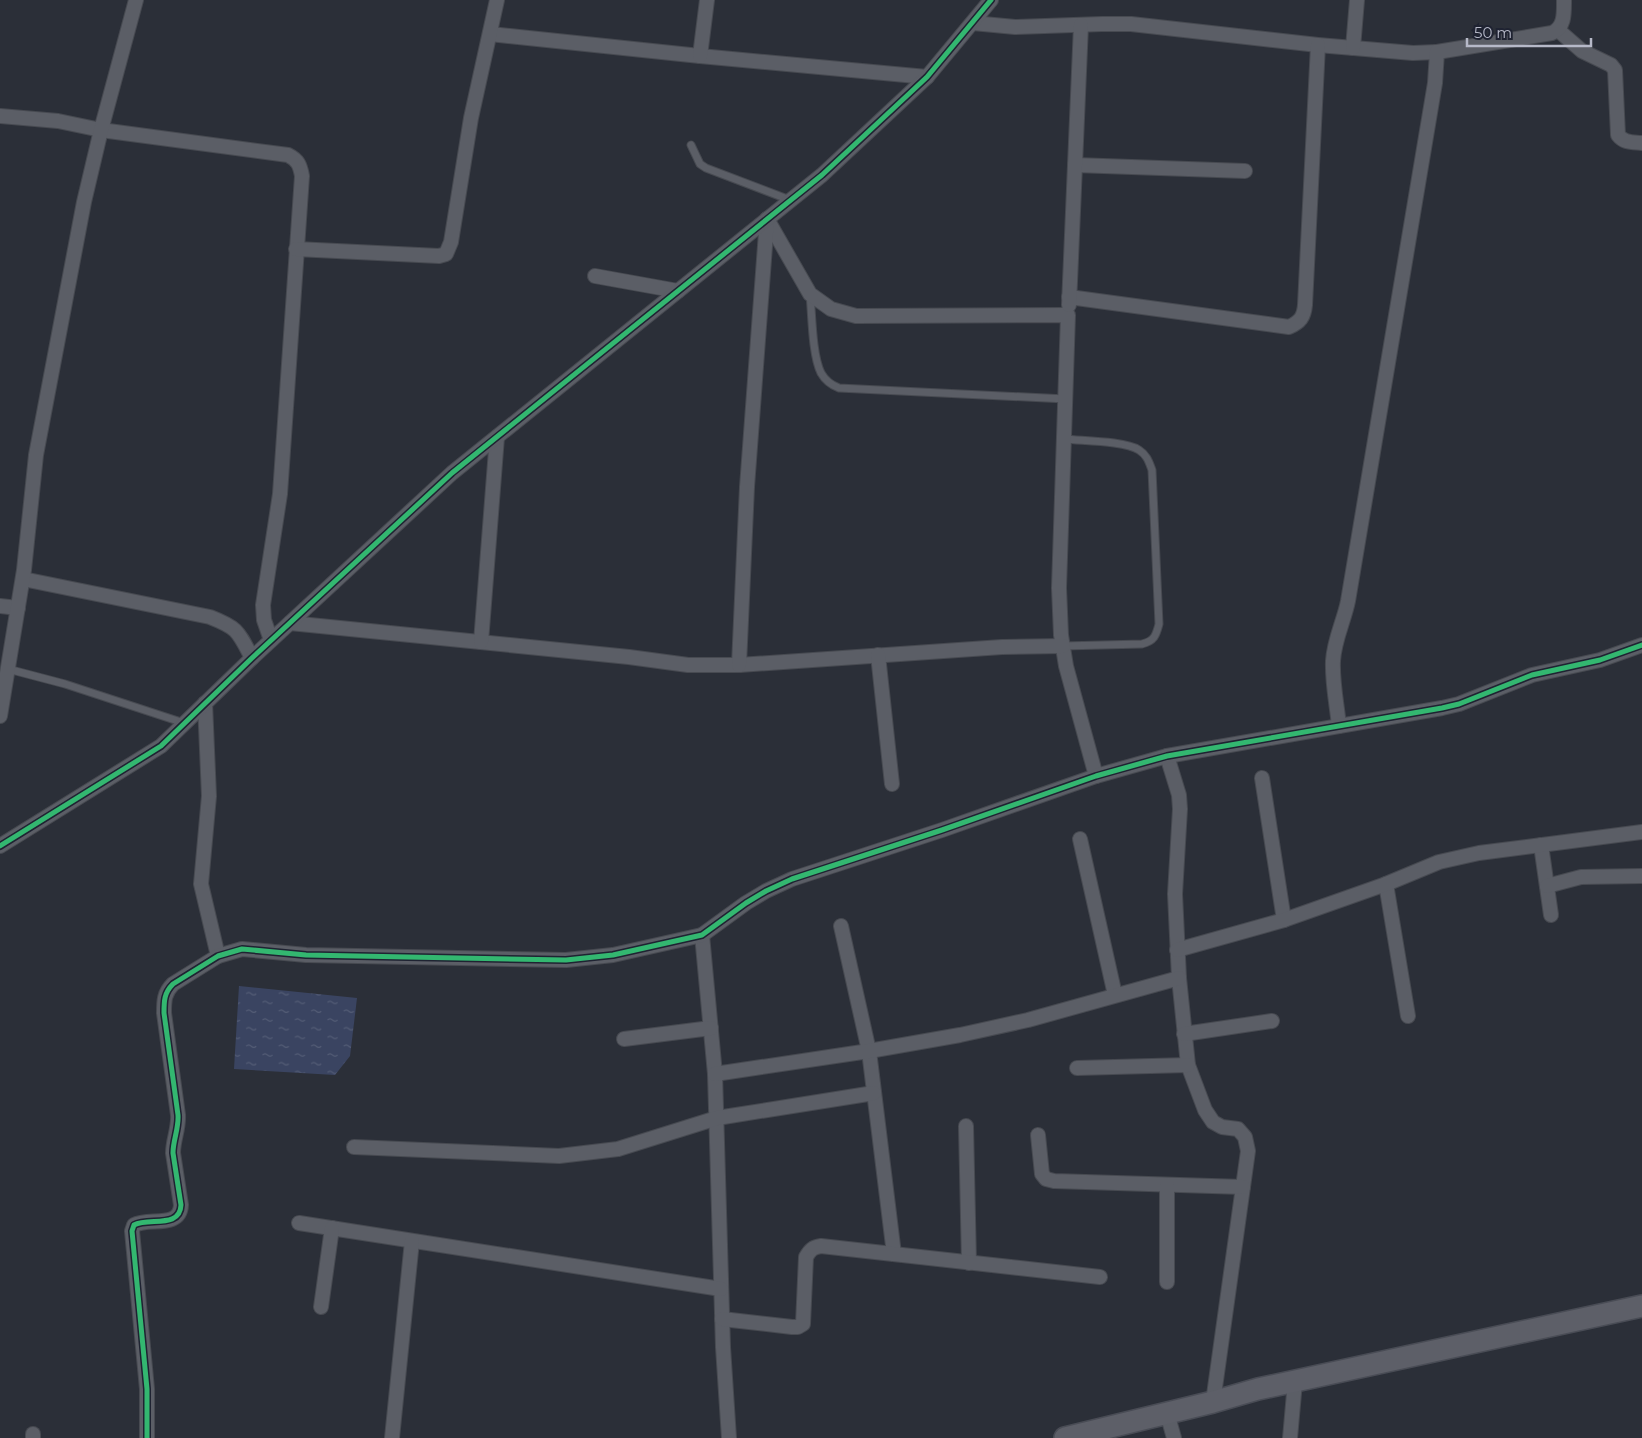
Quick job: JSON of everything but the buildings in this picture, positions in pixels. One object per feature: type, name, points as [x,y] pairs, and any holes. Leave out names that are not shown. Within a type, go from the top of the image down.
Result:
[{"type":"main road","points":[[1065,1438],[1213,1402],[1258,1389],[1642,1306]]},
{"type":"street","points":[[0,716],[23,579],[36,455],[84,202],[136,0]]},
{"type":"street","points":[[296,249],[438,256],[446,254],[451,242],[471,118],[497,0]]},
{"type":"street","points":[[700,56],[706,0]]},
{"type":"street","points":[[0,846],[161,746],[271,640],[452,473],[822,175],[928,76],[991,0]]},
{"type":"street","points":[[1353,48],[1357,0]]},
{"type":"street","points":[[973,23],[1015,27],[1131,24],[1318,45],[1438,52],[1552,33],[1558,30],[1564,16],[1564,0]]},
{"type":"street","points":[[1081,25],[1068,316],[1059,588],[1063,646],[1071,684],[1096,776]]},
{"type":"street","points":[[1558,30],[1582,51],[1611,65],[1615,70],[1618,135],[1622,140],[1642,143]]},
{"type":"street","points":[[490,34],[700,56],[928,76]]},
{"type":"street","points":[[1069,297],[1289,327],[1297,324],[1304,316],[1305,305],[1318,45]]},
{"type":"street","points":[[1340,726],[1333,660],[1348,601],[1436,84],[1438,52]]},
{"type":"street","points":[[0,116],[58,121],[101,130],[288,155],[295,159],[300,167],[302,176],[280,494],[263,606],[264,620],[271,640]]},
{"type":"street","points":[[1075,165],[1245,172]]},
{"type":"street","points":[[767,219],[810,294],[832,309],[856,316],[1068,316]]},
{"type":"street","points":[[739,665],[747,487],[767,219]]},
{"type":"street","points":[[595,276],[678,291]]},
{"type":"street","points":[[481,642],[496,437]]},
{"type":"street","points":[[23,579],[210,617],[238,631],[252,658]]},
{"type":"street","points":[[0,606],[18,608]]},
{"type":"street","points":[[290,623],[629,657],[688,665],[739,665],[1002,647],[1063,646]]},
{"type":"street","points":[[147,1438],[147,1389],[132,1231],[134,1225],[140,1222],[170,1220],[177,1218],[181,1211],[173,1153],[178,1115],[164,1013],[164,998],[167,990],[173,984],[218,956],[242,949],[299,954],[566,960],[613,955],[702,935],[746,903],[792,879],[942,830],[1096,776],[1167,756],[1459,704],[1532,675],[1600,660],[1642,644]]},
{"type":"street","points":[[878,655],[892,784]]},
{"type":"street","points":[[205,703],[209,796],[201,884],[218,956]]},
{"type":"street","points":[[1167,756],[1179,795],[1180,809],[1175,894],[1179,978],[1188,1065],[1205,1110],[1213,1122],[1222,1127],[1238,1129],[1245,1137],[1248,1152],[1213,1402]]},
{"type":"street","points":[[1262,778],[1284,920]]},
{"type":"street","points":[[1177,950],[1284,920],[1386,884],[1439,862],[1541,845],[1642,832]]},
{"type":"street","points":[[1080,840],[1115,995]]},
{"type":"street","points":[[1541,845],[1551,915]]},
{"type":"street","points":[[1547,886],[1580,878],[1642,876]]},
{"type":"street","points":[[1386,884],[1408,1016]]},
{"type":"street","points":[[841,926],[869,1051],[894,1254]]},
{"type":"street","points":[[702,935],[715,1074],[722,1319],[728,1438]]},
{"type":"street","points":[[715,1074],[960,1035],[1028,1020],[1179,978]]},
{"type":"street","points":[[1184,1034],[1272,1021]]},
{"type":"street","points":[[624,1039],[711,1028]]},
{"type":"street","points":[[1077,1068],[1188,1065]]},
{"type":"street","points":[[354,1147],[559,1156],[586,1154],[618,1149],[717,1118],[874,1093]]},
{"type":"street","points":[[966,1126],[969,1263]]},
{"type":"street","points":[[1038,1135],[1042,1174],[1046,1179],[1054,1182],[1243,1186]]},
{"type":"street","points":[[1167,1185],[1167,1282]]},
{"type":"street","points":[[299,1223],[721,1289]]},
{"type":"street","points":[[321,1307],[332,1228]]},
{"type":"street","points":[[392,1438],[412,1241]]},
{"type":"street","points":[[722,1319],[792,1327],[798,1327],[803,1324],[806,1257],[810,1250],[821,1246],[1100,1277]]},
{"type":"street","points":[[1290,1438],[1295,1382]]},
{"type":"street","points":[[1168,1413],[1174,1438]]},
{"type":"lane","points":[[691,145],[700,164],[706,168],[790,200]]},
{"type":"lane","points":[[810,294],[816,356],[821,372],[830,384],[839,388],[1066,399]]},
{"type":"lane","points":[[1063,646],[1142,644],[1150,642],[1156,635],[1159,624],[1152,470],[1147,457],[1139,450],[1128,445],[1065,439]]},
{"type":"lane","points":[[8,669],[65,684],[184,723]]},
{"type":"water","points":[[239,986],[357,998],[350,1056],[335,1075],[234,1069]]},
{"type":"cycle path","points":[[0,846],[161,746],[252,658],[452,473],[822,175],[927,77],[991,0]]},
{"type":"cycle path","points":[[147,1438],[147,1389],[132,1231],[134,1225],[140,1223],[170,1220],[179,1212],[181,1205],[173,1153],[178,1115],[164,1001],[166,994],[173,984],[218,956],[242,949],[306,955],[566,960],[613,955],[702,935],[746,903],[792,879],[942,830],[1096,776],[1167,756],[1459,704],[1532,675],[1600,660],[1642,645]]}]
